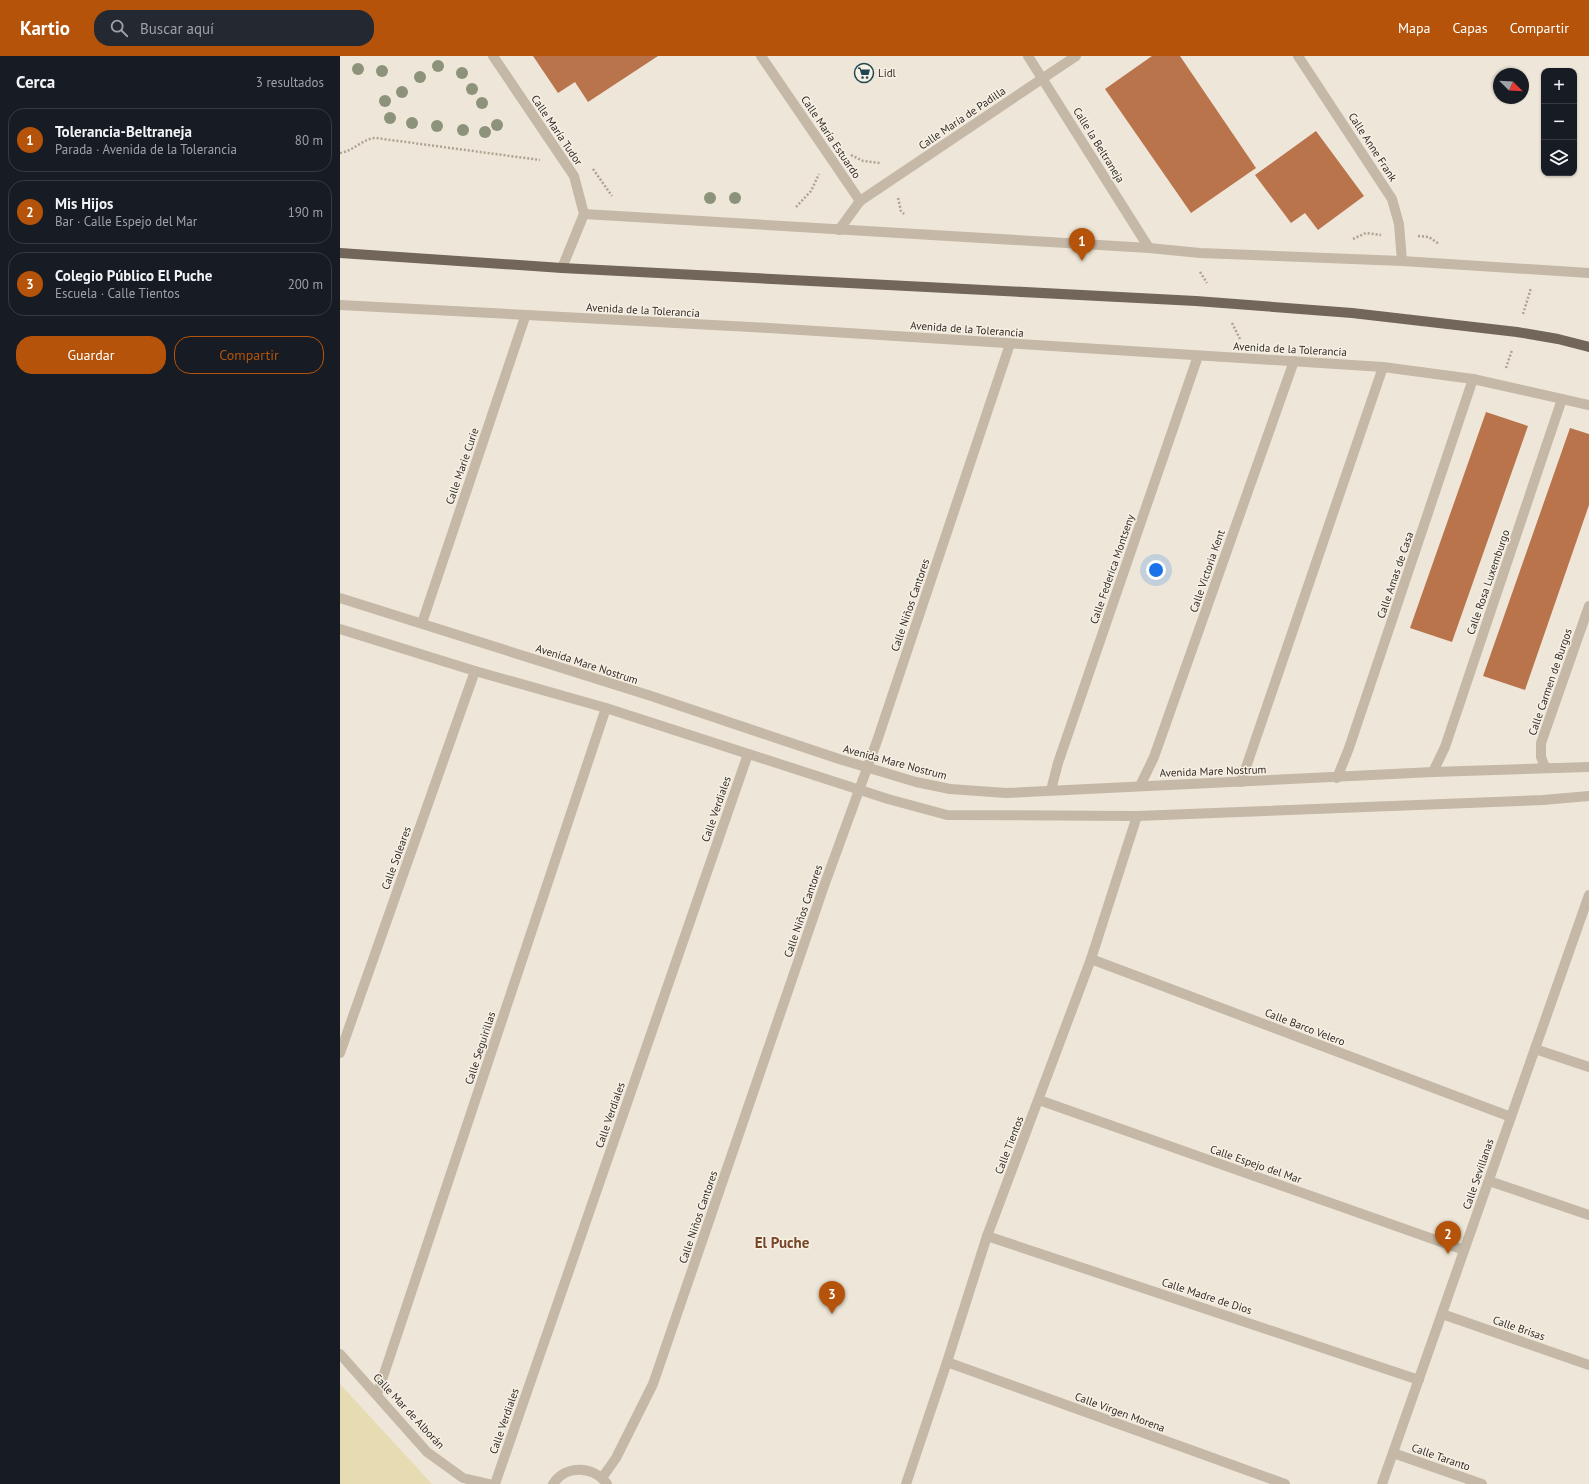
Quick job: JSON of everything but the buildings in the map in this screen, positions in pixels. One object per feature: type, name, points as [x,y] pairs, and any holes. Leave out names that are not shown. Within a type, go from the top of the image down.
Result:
[{"type":"main road","points":[[340,253],[562,268],[1196,302],[1352,313],[1517,332],[1558,339],[1589,347]]},
{"type":"street","name":"Calle María Tudor","points":[[493,56],[574,176],[584,214]]},
{"type":"street","name":"Calle María Estuardo","points":[[761,56],[860,200]]},
{"type":"street","name":"Calle la Beltraneja","points":[[1028,56],[1149,248]]},
{"type":"street","name":"Calle María de Padilla","points":[[860,200],[1076,56]]},
{"type":"street","name":"Calle Anne Frank","points":[[1298,56],[1392,199],[1399,224],[1402,261]]},
{"type":"street","points":[[839,230],[860,200]]},
{"type":"street","points":[[562,268],[584,214],[1149,248],[1200,253],[1402,261],[1589,273]]},
{"type":"street","name":"Avenida de la Tolerancia","points":[[340,305],[769,328],[1383,367],[1473,379],[1589,405]]},
{"type":"street","name":"Calle Marie Curie","points":[[422,623],[525,316]]},
{"type":"street","name":"Calle Niños Cantores","points":[[605,1481],[653,1384],[824,886],[868,768],[1010,344]]},
{"type":"street","name":"Calle Federica Montseny","points":[[1051,790],[1058,763],[1198,356]]},
{"type":"street","name":"Calle Victoria Kent","points":[[1140,786],[1154,757],[1294,361]]},
{"type":"street","points":[[1241,782],[1383,367]]},
{"type":"street","name":"Calle Amas de Casa","points":[[1337,778],[1349,748],[1473,379]]},
{"type":"street","name":"Calle Rosa Luxemburgo","points":[[1433,772],[1445,746],[1562,399]]},
{"type":"street","name":"Avenida Mare Nostrum","points":[[340,598],[422,623],[868,768],[916,782],[950,789],[1006,793],[1545,767],[1589,767]]},
{"type":"street","name":"Calle Carmen de Burgos","points":[[1545,767],[1541,757],[1541,743],[1589,606]]},
{"type":"street","points":[[340,628],[475,671],[606,708],[748,754],[947,815],[1137,816],[1543,800],[1589,796]]},
{"type":"street","name":"Calle Soleares","points":[[340,1053],[475,671]]},
{"type":"street","name":"Calle Seguirillas","points":[[377,1395],[606,708]]},
{"type":"street","name":"Calle Verdiales","points":[[495,1484],[748,754]]},
{"type":"street","name":"Calle Tientos","points":[[906,1484],[948,1362],[987,1236],[1091,959],[1137,816]]},
{"type":"street","name":"Calle Sevillanas","points":[[1382,1484],[1535,1049],[1586,916],[1589,895]]},
{"type":"street","name":"Calle Barco Velero","points":[[1091,959],[1511,1117]]},
{"type":"street","points":[[1535,1049],[1589,1067]]},
{"type":"street","name":"Calle Espejo del Mar","points":[[1039,1100],[1464,1250]]},
{"type":"street","points":[[1489,1181],[1589,1215]]},
{"type":"street","name":"Calle Madre de Dios","points":[[987,1236],[1419,1380]]},
{"type":"street","name":"Calle Brisas","points":[[1442,1314],[1589,1365]]},
{"type":"street","name":"Calle Mar de Alborán","points":[[340,1354],[427,1452],[463,1478],[489,1484]]},
{"type":"street","name":"Calle Virgen Morena","points":[[948,1362],[1285,1484]]},
{"type":"street","name":"Calle Taranto","points":[[1393,1453],[1482,1484]]},
{"type":"street","points":[[553,1484],[557,1478],[570,1471],[585,1470],[597,1474],[605,1481]]},
{"type":"path","points":[[340,153],[350,151],[371,138],[376,138],[527,159],[544,159]]},
{"type":"path","points":[[846,154],[855,156],[863,161],[884,164]]},
{"type":"path","points":[[1524,309],[1532,284]]},
{"type":"sand","points":[[340,1384],[432,1484],[340,1484]]},
{"type":"place","name":"Lidl","points":[[864,73]]},
{"type":"place","name":"Tolerancia-Beltraneja","points":[[1082,261]]},
{"type":"place","name":"Mis Hijos","points":[[1448,1254]]},
{"type":"place","name":"Colegio Público El Puche","points":[[832,1314]]},
{"type":"district","name":"El Puche","points":[[782,1242]]}]
